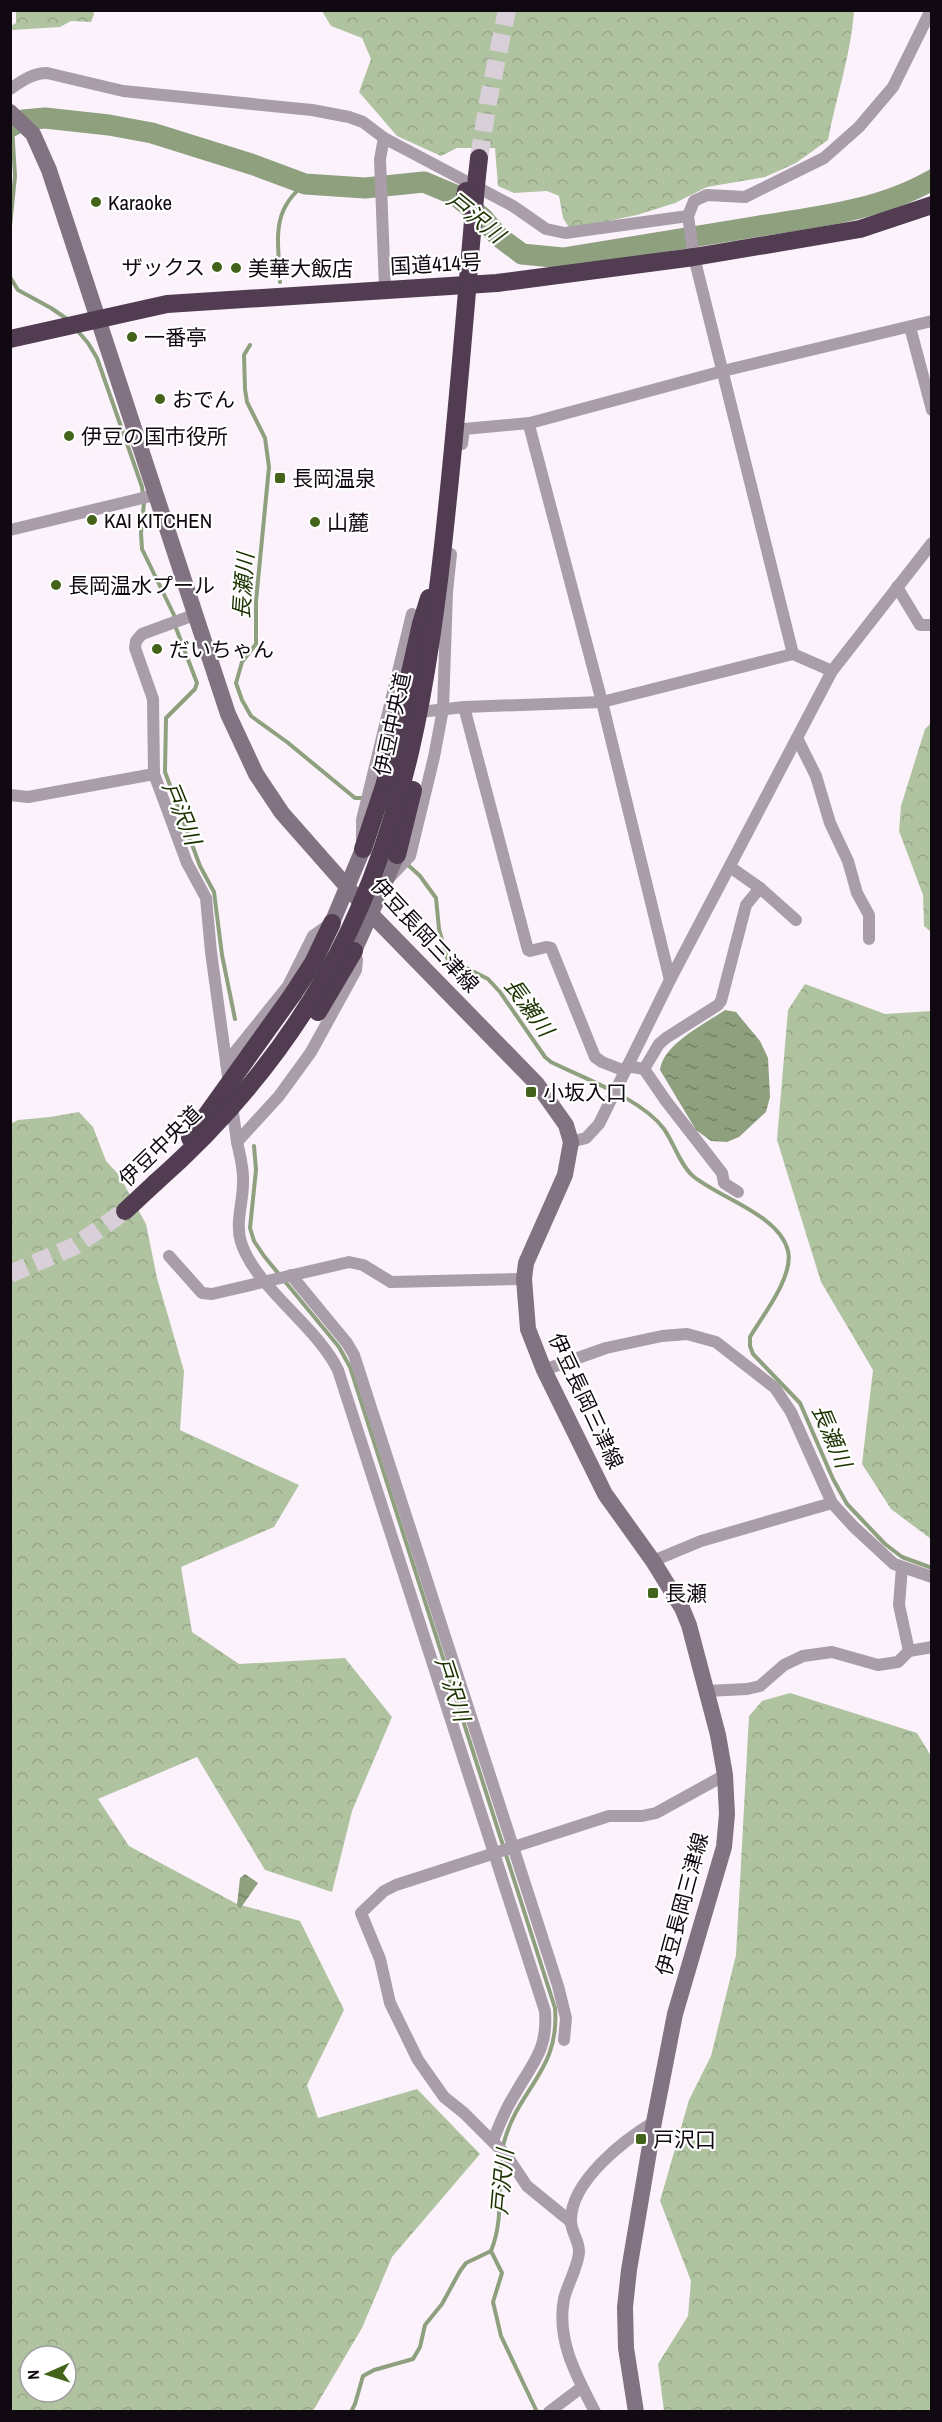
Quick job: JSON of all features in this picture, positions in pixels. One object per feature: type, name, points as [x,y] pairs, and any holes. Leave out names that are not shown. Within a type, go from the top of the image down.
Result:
[{"type":"highway","name":"伊豆中央道","points":[[158,1178],[184,1147],[208,1124],[267,1052],[318,973],[351,908],[378,839],[401,761],[421,664],[432,590],[474,165]]},
{"type":"highway","name":"伊豆中央道","points":[[123,1209],[212,1128],[273,1056],[303,1012],[340,949],[375,868],[394,814],[417,727],[436,611],[451,469],[470,195]]},
{"type":"highway","name":"国道414号","points":[[10,339],[167,304],[497,283],[693,252],[860,229],[932,205]]},
{"type":"highway","points":[[363,849],[385,783],[421,624],[432,590]]},
{"type":"highway","points":[[397,855],[430,704],[436,611]]},
{"type":"highway","points":[[184,1147],[293,994],[313,963],[332,923]]},
{"type":"highway","points":[[158,1178],[192,1160],[225,1130],[263,1086],[318,1012],[354,951]]},
{"type":"main road","name":"伊豆長岡三津線","points":[[10,112],[27,127],[40,147],[228,714],[256,774],[282,813],[349,886],[371,914],[537,1084],[559,1111],[567,1125],[571,1142],[565,1175],[532,1249],[524,1279],[528,1329],[544,1371],[605,1494],[682,1608],[689,1624],[707,1691],[725,1775],[727,1814],[724,1847],[675,2014],[629,2270],[626,2348],[636,2412]]},
{"type":"main road","points":[[332,923],[363,849]]},
{"type":"main road","points":[[354,951],[397,855]]},
{"type":"street","points":[[794,654],[693,252],[689,221],[694,201],[707,195],[745,197],[824,158],[859,126],[893,87],[931,10]]},
{"type":"street","points":[[10,89],[28,77],[47,73],[123,91],[312,110],[350,117],[363,122],[384,138],[513,206],[546,229],[565,233],[689,221]]},
{"type":"street","points":[[384,138],[380,159],[385,289]]},
{"type":"street","points":[[386,881],[410,856],[435,757],[443,709],[447,592],[464,429],[530,423],[723,371],[932,321]]},
{"type":"street","points":[[910,327],[932,410]]},
{"type":"street","points":[[530,423],[602,702],[670,980]]},
{"type":"street","points":[[10,530],[155,495]]},
{"type":"street","points":[[571,1142],[592,1133],[611,1101],[670,980],[832,671],[932,543]]},
{"type":"street","points":[[897,587],[920,625],[932,625]]},
{"type":"street","points":[[363,849],[362,820],[412,614]]},
{"type":"street","points":[[194,615],[142,634],[136,641],[137,656],[154,705],[154,774],[187,863],[206,898],[226,1063],[243,1170],[238,1229],[241,1244],[251,1262],[327,1352],[339,1370],[496,1852],[545,2011],[545,2037],[537,2058],[513,2096],[493,2141]]},
{"type":"street","points":[[389,715],[464,707],[602,702],[794,654],[832,671]]},
{"type":"street","points":[[464,707],[528,950],[551,948],[595,1057],[602,1062],[626,1068],[644,1069]]},
{"type":"street","points":[[797,738],[816,776],[830,823],[848,861],[857,893],[869,915],[869,939]]},
{"type":"street","points":[[10,795],[28,797],[154,774]]},
{"type":"street","points":[[730,867],[760,888],[796,920]]},
{"type":"street","points":[[644,1069],[659,1044],[721,1001],[746,905],[760,888]]},
{"type":"street","points":[[226,1063],[288,986],[313,936],[332,923]]},
{"type":"street","points":[[237,1142],[279,1096],[311,1052],[356,970],[357,960],[354,951]]},
{"type":"street","points":[[644,1069],[670,1108],[722,1173],[724,1183],[738,1192]]},
{"type":"street","points":[[169,1256],[202,1293],[212,1294],[349,1262],[363,1264],[391,1282],[524,1279]]},
{"type":"street","points":[[290,1276],[347,1342],[354,1354],[561,1996],[566,2018],[564,2040]]},
{"type":"street","points":[[544,1371],[606,1348],[662,1336],[687,1334],[716,1342],[776,1388],[792,1412],[832,1503],[867,1542],[894,1564],[932,1576]]},
{"type":"street","points":[[653,1562],[701,1540],[832,1503]]},
{"type":"street","points":[[902,1567],[898,1605],[909,1652]]},
{"type":"street","points":[[707,1691],[760,1686],[784,1665],[803,1656],[832,1652],[878,1665],[898,1662],[909,1652],[932,1647]]},
{"type":"street","points":[[570,2221],[526,2186],[507,2156],[444,2097],[418,2060],[390,2003],[380,1959],[361,1913],[384,1891],[396,1885],[609,1816],[642,1816],[656,1813],[725,1775]]},
{"type":"street","points":[[596,2412],[571,2364],[563,2315],[564,2299],[579,2251],[570,2221],[580,2189],[597,2167],[634,2133],[654,2122]]},
{"type":"street","points":[[549,2412],[582,2387]]},
{"type":"green space","points":[[16,11],[93,11],[91,22],[71,21],[60,27],[12,30],[11,26],[16,23]]},
{"type":"green space","points":[[322,11],[854,11],[847,60],[828,140],[796,163],[765,177],[707,187],[675,203],[637,215],[570,229],[563,218],[559,196],[547,191],[514,193],[498,186],[495,148],[457,148],[441,156],[397,136],[359,92],[371,59],[362,38],[331,26]]},
{"type":"green space","points":[[931,723],[931,932],[924,926],[923,895],[899,831],[901,806],[925,729]]},
{"type":"green space","points":[[805,984],[885,1014],[931,1011],[931,1539],[891,1509],[862,1464],[873,1370],[821,1282],[777,1140],[788,1010]]},
{"type":"green space","points":[[79,1112],[93,1127],[106,1161],[119,1175],[146,1224],[157,1278],[184,1371],[180,1430],[299,1485],[274,1527],[181,1567],[192,1632],[239,1664],[345,1658],[392,1717],[352,1811],[332,1892],[265,1870],[197,1757],[98,1799],[129,1846],[237,1904],[300,1921],[344,2010],[307,2085],[318,2118],[417,2089],[480,2154],[392,2257],[362,2328],[313,2411],[11,2411],[10,1124],[18,1120]]},
{"type":"green space","points":[[790,1693],[917,1733],[931,1756],[931,2411],[664,2411],[658,2364],[688,2316],[691,2281],[660,2201],[689,2100],[711,2056],[736,1955],[749,1716],[762,1701]]},
{"type":"water","points":[[725,1010],[736,1012],[760,1041],[768,1058],[770,1097],[766,1112],[739,1137],[727,1142],[711,1141],[696,1130],[660,1070],[663,1061],[677,1043]]},
{"type":"water","points":[[245,1874],[258,1883],[240,1909],[237,1905],[240,1878]]},
{"type":"waterway","name":"戸沢川","points":[[12,126],[23,120],[45,118],[109,125],[152,133],[254,165],[305,184],[365,188],[424,182],[455,195],[483,218],[498,236],[522,254],[563,258],[848,211],[891,199],[932,180]]},
{"type":"waterway","name":"戸沢川","points":[[10,226],[15,176],[12,126]]},
{"type":"waterway","name":"長瀬川","points":[[280,282],[278,241],[281,217],[286,206],[305,184]]},
{"type":"waterway","name":"戸沢川","points":[[10,277],[18,290],[67,319]]},
{"type":"waterway","name":"戸沢川","points":[[76,329],[97,358],[142,487],[144,503],[142,549],[174,615],[176,628],[197,683],[195,689],[166,718],[165,772],[200,866],[214,892],[222,955],[235,1019]]},
{"type":"waterway","name":"長瀬川","points":[[250,345],[244,355],[247,402],[265,438],[269,467],[256,601],[256,644],[242,662],[236,683],[251,716],[287,742],[355,798],[365,798]]},
{"type":"waterway","name":"長瀬川","points":[[407,864],[420,876],[436,898],[439,929],[447,958],[488,979],[500,992],[545,1057],[642,1108],[664,1129],[684,1166],[693,1176],[761,1217],[783,1238],[789,1261],[776,1295],[750,1337],[753,1354],[800,1403],[833,1479],[847,1504],[885,1544],[902,1557],[932,1568]]},
{"type":"waterway","name":"戸沢川","points":[[254,1146],[256,1170],[250,1228],[254,1241],[339,1347],[350,1367],[555,2008],[555,2030],[545,2064],[519,2107],[504,2142],[500,2169],[498,2223],[491,2251]]},
{"type":"waterway","points":[[491,2251],[502,2273],[493,2302],[501,2336],[537,2412]]},
{"type":"waterway","points":[[351,2412],[363,2376],[374,2370],[413,2359],[420,2347],[425,2325],[442,2304],[460,2271],[466,2263],[491,2251]]},
{"type":"tunnel","points":[[479,158],[507,10]]},
{"type":"tunnel","points":[[10,1274],[75,1246],[125,1211]]},
{"type":"place","name":"Karaoke","points":[[96,202]]},
{"type":"place","name":"ザックス","points":[[217,267]]},
{"type":"place","name":"美華大飯店","points":[[236,268]]},
{"type":"place","name":"一番亭","points":[[132,337]]},
{"type":"place","name":"おでん","points":[[160,399]]},
{"type":"place","name":"伊豆の国市役所","points":[[69,436]]},
{"type":"place","name":"長岡温泉","points":[[280,478]]},
{"type":"place","name":"KAI KITCHEN","points":[[92,520]]},
{"type":"place","name":"山麓","points":[[315,522]]},
{"type":"place","name":"長岡温水プール","points":[[56,585]]},
{"type":"place","name":"だいちゃん","points":[[157,649]]},
{"type":"place","name":"小坂入口","points":[[531,1092]]},
{"type":"place","name":"長瀬","points":[[653,1593]]},
{"type":"place","name":"戸沢口","points":[[641,2139]]}]
